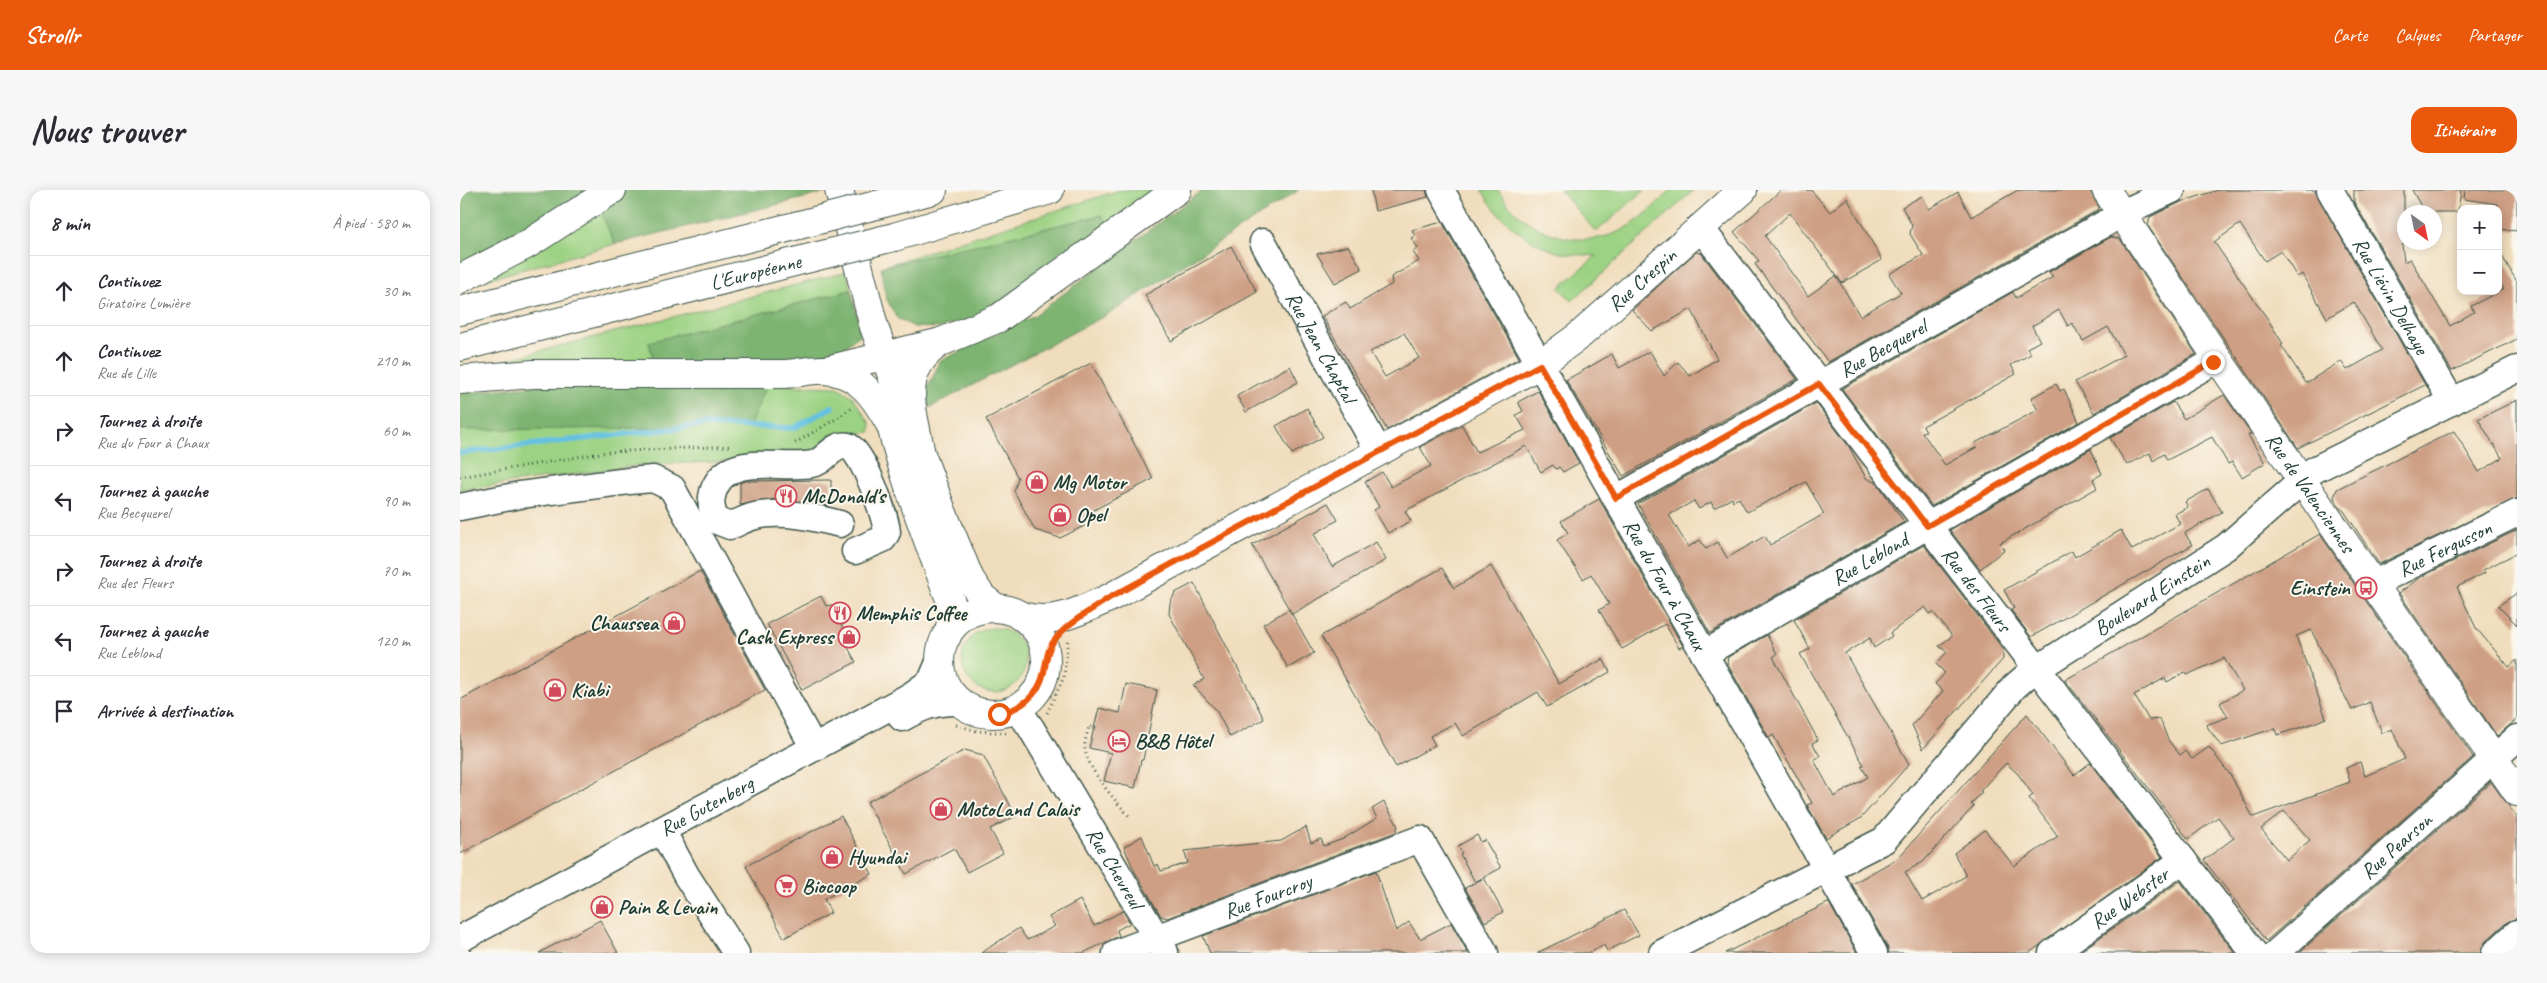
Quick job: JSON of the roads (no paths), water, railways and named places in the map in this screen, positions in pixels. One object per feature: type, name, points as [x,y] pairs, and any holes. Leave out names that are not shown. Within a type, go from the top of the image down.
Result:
[{"type":"main road","points":[[460,279],[528,244],[612,190]]},
{"type":"main road","points":[[839,190],[881,357],[890,424],[913,503],[951,602],[953,618],[943,648],[945,683],[954,712],[971,710],[999,714],[1014,721],[1026,702],[1036,692],[1045,671],[1046,657],[1038,633],[982,597],[970,579],[881,357]]},
{"type":"main road","name":"L'Européenne","points":[[460,311],[933,190]]},
{"type":"main road","name":"L'Européenne","points":[[460,347],[894,237],[1050,190]]},
{"type":"main road","points":[[460,380],[533,374],[786,374],[825,370],[941,342],[979,328],[1015,308],[1177,190]]},
{"type":"main road","name":"Rue Crespin","points":[[1109,598],[1540,365],[1580,334],[1743,190]]},
{"type":"main road","name":"Rue de Valenciennes","points":[[2106,190],[2218,359],[2517,792]]},
{"type":"main road","points":[[921,455],[910,386],[917,366],[928,352],[941,342]]},
{"type":"main road","points":[[825,370],[855,379],[871,392],[890,424]]},
{"type":"main road","points":[[943,648],[964,617],[979,610],[1008,612],[1039,620],[1058,619],[1109,598]]},
{"type":"main road","points":[[1046,657],[1057,636],[1109,598]]},
{"type":"street","name":"Rue du Four à Chaux","points":[[1441,190],[1874,953]]},
{"type":"street","name":"Rue Becquerel","points":[[1616,498],[2122,214],[2172,190]]},
{"type":"street","name":"Rue Liévin Delhaye","points":[[2330,190],[2452,402]]},
{"type":"street","name":"Rue des Fleurs","points":[[1700,228],[2254,953]]},
{"type":"street","name":"Rue Jean Chaptal","points":[[1263,242],[1378,452]]},
{"type":"street","name":"Rue Leblond","points":[[1704,654],[2218,359]]},
{"type":"street","name":"Boulevard Einstein","points":[[1666,952],[1827,871],[1887,837],[2014,687],[2036,669],[2226,547],[2259,520],[2302,480],[2323,466],[2517,370]]},
{"type":"street","points":[[840,524],[809,516],[765,515],[755,516],[730,526],[717,521],[711,506],[712,497],[721,477],[735,467],[810,465],[822,461],[836,448],[848,446],[854,449],[863,463],[887,532],[883,538],[855,551]]},
{"type":"street","points":[[460,507],[520,495],[637,480],[653,479],[672,488],[814,748]]},
{"type":"street","name":"Rue Fergusson","points":[[2373,584],[2517,513]]},
{"type":"street","name":"Rue Gutenberg","points":[[463,953],[814,748],[923,688],[934,676],[943,648]]},
{"type":"street","name":"Rue Gutenberg","points":[[460,939],[922,707],[944,701],[954,712]]},
{"type":"street","name":"Rue Chevreul","points":[[1014,721],[1024,718],[1031,728],[1161,945]]},
{"type":"street","name":"Rue Pearson","points":[[2276,953],[2517,738]]},
{"type":"street","points":[[665,836],[736,953]]},
{"type":"street","name":"Rue Fourcroy","points":[[1116,953],[1161,945],[1420,839],[1485,953]]},
{"type":"street","name":"Rue Webster","points":[[2052,953],[2182,860]]},
{"type":"street","points":[[2495,953],[2517,933]]},
{"type":"waterway","points":[[460,453],[705,425],[794,428],[832,407]]},
{"type":"place","name":"Mg Motor","points":[[1037,482]]},
{"type":"place","name":"McDonald's","points":[[786,496]]},
{"type":"place","name":"Opel","points":[[1060,515]]},
{"type":"place","name":"Einstein","points":[[2366,588]]},
{"type":"place","name":"Memphis Coffee","points":[[840,613]]},
{"type":"place","name":"Chaussea","points":[[674,623]]},
{"type":"place","name":"Cash Express","points":[[849,637]]},
{"type":"place","name":"Kiabi","points":[[555,690]]},
{"type":"place","name":"B&B Hôtel","points":[[1119,741]]},
{"type":"place","name":"MotoLand Calais","points":[[941,809]]},
{"type":"place","name":"Hyundai","points":[[832,857]]},
{"type":"place","name":"Biocoop","points":[[786,886]]},
{"type":"place","name":"Pain & Levain","points":[[602,907]]}]
